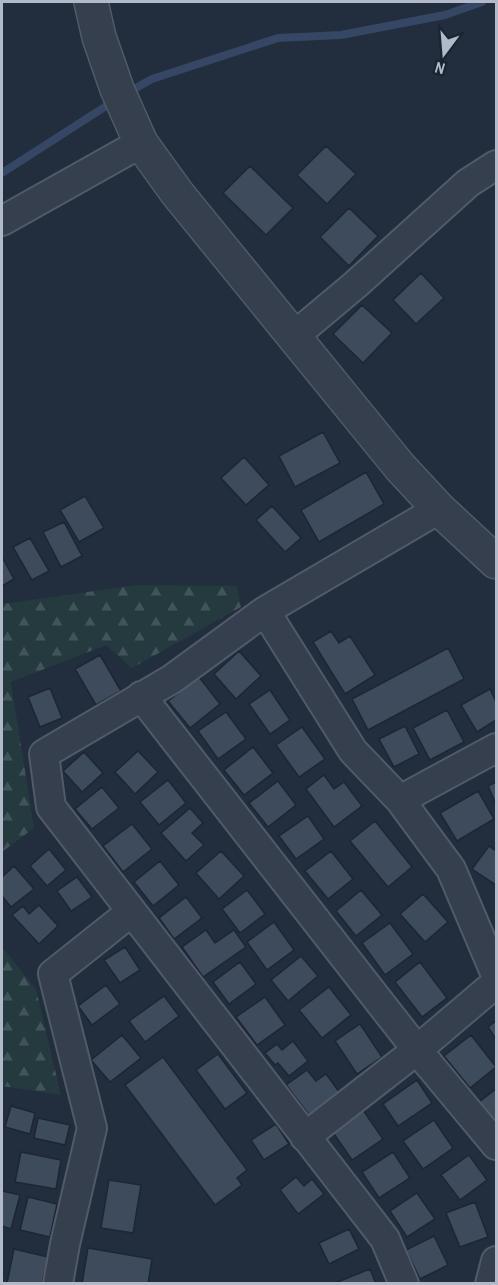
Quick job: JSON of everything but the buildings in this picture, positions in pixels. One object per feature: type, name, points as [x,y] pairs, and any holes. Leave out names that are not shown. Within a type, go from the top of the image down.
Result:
[{"type":"street","points":[[91,2],[99,37],[117,89],[141,143],[177,193],[400,467],[439,509],[496,562]]},
{"type":"street","points":[[2,221],[141,143]]},
{"type":"street","points":[[293,337],[355,285],[468,183],[496,165]]},
{"type":"street","points":[[404,1284],[385,1239],[51,807],[44,754],[172,679],[265,611],[439,509]]},
{"type":"street","points":[[265,611],[353,752],[400,800],[451,869],[496,975]]},
{"type":"street","points":[[141,696],[417,1050],[496,1145]]},
{"type":"street","points":[[400,800],[496,748]]},
{"type":"street","points":[[58,1284],[92,1128],[53,974],[131,912]]},
{"type":"street","points":[[305,1137],[417,1050],[496,983]]},
{"type":"street","points":[[490,1284],[496,1261]]},
{"type":"green space","points":[[137,585],[237,586],[241,607],[132,668],[106,645],[11,682],[34,828],[2,852],[2,604]]},
{"type":"green space","points":[[2,947],[36,989],[61,1095],[2,1086]]},
{"type":"waterway","points":[[125,94],[152,79],[278,38],[341,35],[445,15],[482,2]]},
{"type":"waterway","points":[[2,173],[114,101]]}]
